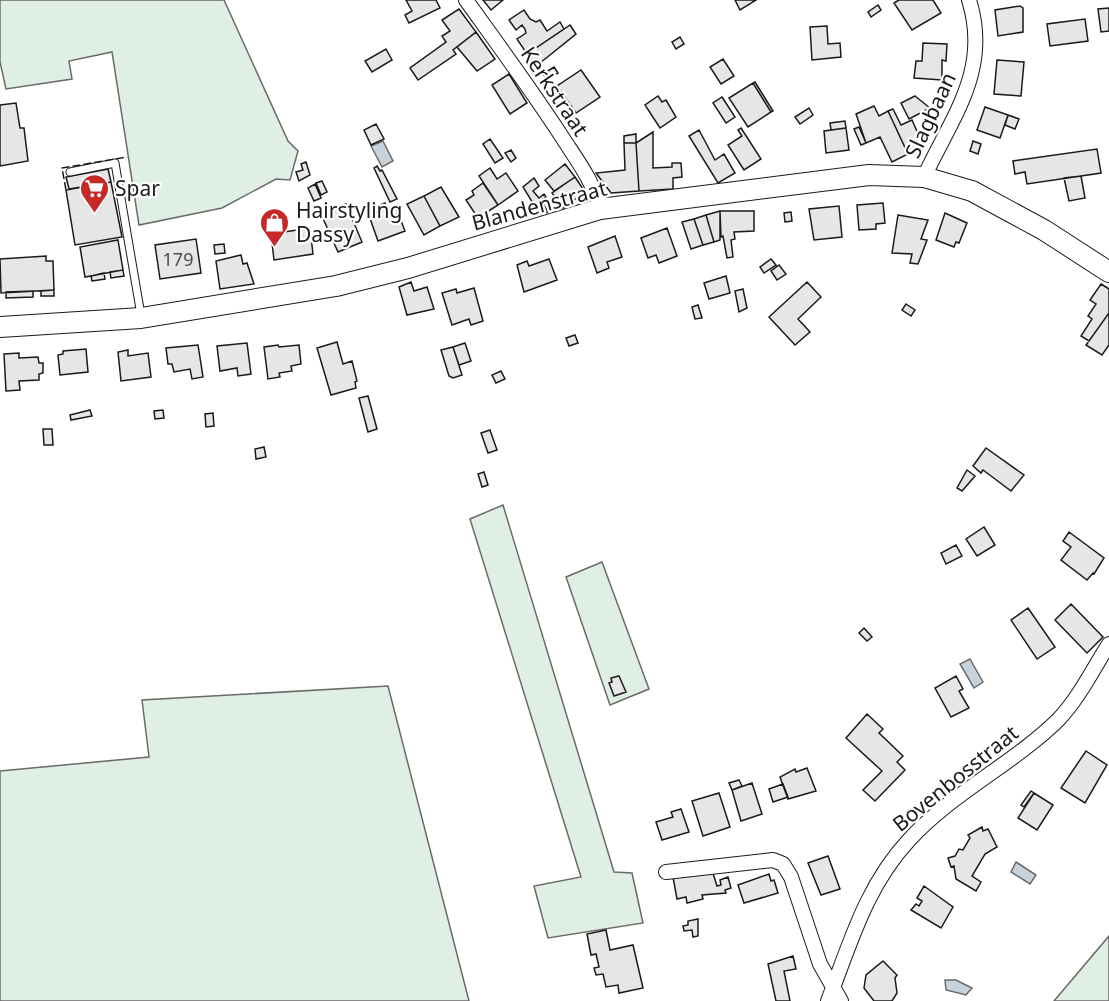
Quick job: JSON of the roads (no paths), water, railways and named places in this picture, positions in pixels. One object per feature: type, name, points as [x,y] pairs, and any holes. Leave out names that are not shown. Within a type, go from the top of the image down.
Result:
[{"type":"street","name":"Kerkstraat","points":[[466,0],[543,107],[596,189],[600,209]]},
{"type":"street","name":"Slagbaan","points":[[924,177],[967,91],[973,70],[977,44],[969,0]]},
{"type":"street","name":"Blandenstraat","points":[[0,327],[141,318],[346,283],[408,268],[600,209],[869,175],[924,177],[950,184],[995,202],[1104,264]]},
{"type":"street","name":"Bovenbosstraat","points":[[834,997],[864,904],[898,853],[924,826],[1060,718],[1084,686],[1109,644]]},
{"type":"street","name":"Bovenbosstraat","points":[[666,872],[773,860],[783,864],[791,877],[820,964],[834,997]]},
{"type":"lane","points":[[70,172],[115,163],[141,318]]},
{"type":"place","name":"Spar","points":[[94,214]]},
{"type":"place","name":"Hairstyling Dassy","points":[[275,248]]}]
